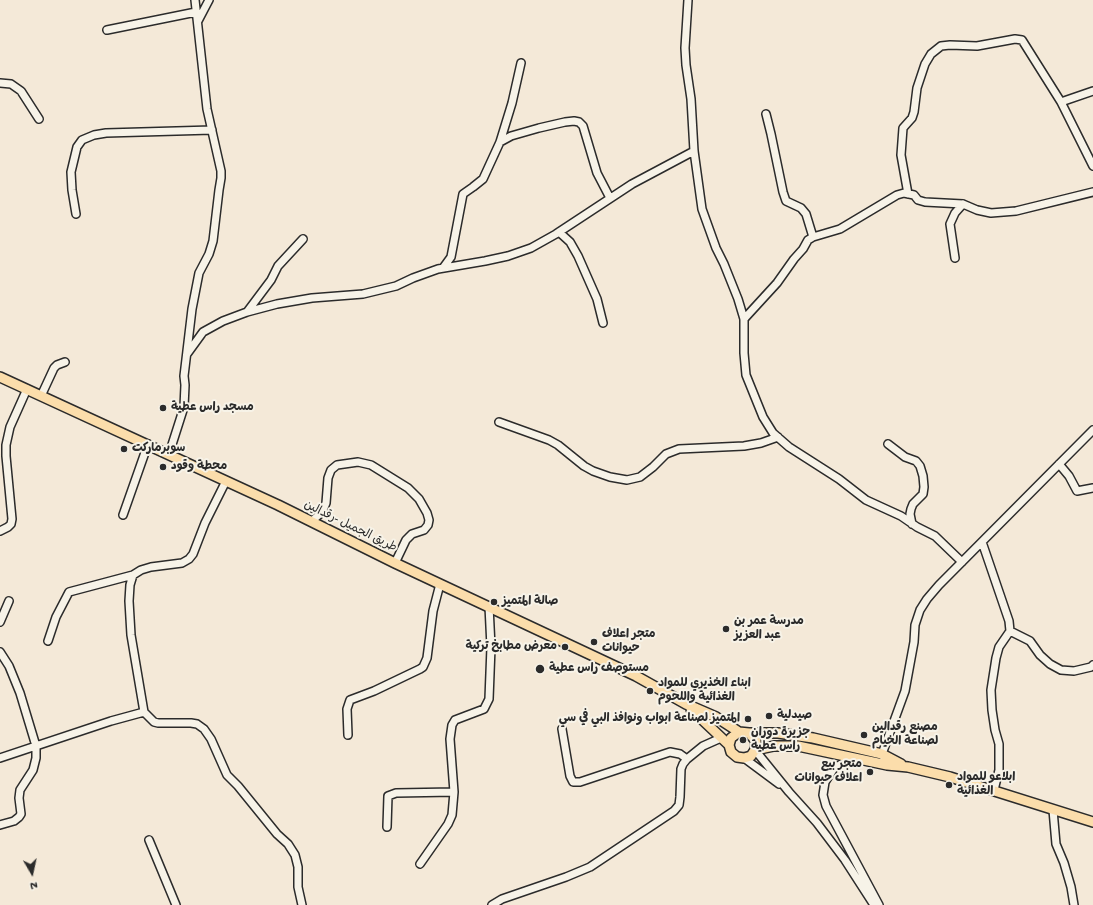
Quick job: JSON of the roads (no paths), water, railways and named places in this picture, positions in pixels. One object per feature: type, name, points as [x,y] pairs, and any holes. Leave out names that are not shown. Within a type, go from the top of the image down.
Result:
[{"type":"main road","name":"طريق الجميل -رقدالين","points":[[0,377],[312,521],[396,563],[650,683],[686,704]]},
{"type":"main road","points":[[686,704],[716,717],[739,732],[778,733],[813,738],[883,761]]},
{"type":"main road","points":[[686,704],[729,745],[737,757],[744,758],[751,756],[755,750],[756,741],[749,732]]},
{"type":"main road","points":[[729,745],[731,738],[739,732]]},
{"type":"main road","points":[[755,750],[774,746],[792,746],[883,761],[950,777],[1093,822]]},
{"type":"street","points":[[169,454],[184,407],[184,376],[196,284],[199,273],[209,254],[213,241],[221,178],[221,171],[207,109],[195,0]]},
{"type":"street","points":[[198,21],[209,0]]},
{"type":"street","points":[[688,0],[685,48],[686,65],[692,99],[694,150],[702,209],[716,248],[738,299],[744,319],[744,353],[746,375],[763,418],[774,433],[789,447],[839,479],[866,500],[901,516],[912,524],[935,536],[962,562]]},
{"type":"street","points":[[107,30],[196,12]]},
{"type":"street","points":[[908,194],[901,155],[903,128],[912,118],[917,88],[925,64],[931,54],[941,46],[977,46],[1015,38],[1022,40],[1061,102],[1093,166]]},
{"type":"street","points":[[443,268],[451,257],[463,194],[483,179],[500,142],[512,103],[521,63]]},
{"type":"street","points":[[0,83],[11,84],[21,91],[39,119]]},
{"type":"street","points":[[1061,102],[1093,91]]},
{"type":"street","points":[[766,114],[776,154],[782,192],[786,200],[801,208],[806,214],[813,237]]},
{"type":"street","points":[[500,142],[511,136],[539,128],[565,122],[579,122],[583,126],[597,173],[610,198]]},
{"type":"street","points":[[76,214],[71,172],[77,147],[82,140],[94,135],[106,133],[212,130]]},
{"type":"street","points":[[188,354],[203,332],[223,321],[247,312],[277,304],[312,298],[363,294],[396,286],[425,273],[443,268],[508,256],[531,248],[559,232],[632,184],[694,150]]},
{"type":"street","points":[[744,319],[777,283],[803,249],[808,240],[813,237],[840,229],[897,195],[904,193],[914,195],[918,200],[925,202],[963,204],[977,210],[991,213],[1010,212],[1045,205],[1093,192]]},
{"type":"street","points":[[955,258],[950,224],[956,212],[963,204]]},
{"type":"street","points":[[559,232],[570,242],[581,263],[597,299],[603,323]]},
{"type":"street","points":[[247,312],[271,280],[278,266],[303,239]]},
{"type":"street","points":[[190,327],[203,332]]},
{"type":"street","points":[[41,396],[54,368],[65,362]]},
{"type":"street","points":[[0,531],[12,524],[3,449],[10,427],[27,389]]},
{"type":"street","points":[[499,422],[549,440],[593,471],[610,477],[627,480],[640,477],[653,468],[666,454],[675,450],[744,446],[761,443],[778,437]]},
{"type":"street","points":[[879,905],[826,806],[823,795],[825,782],[834,768],[850,760],[883,761],[905,691],[916,625],[920,610],[927,599],[962,562],[1093,430]]},
{"type":"street","points":[[123,515],[148,444]]},
{"type":"street","points":[[888,444],[905,457],[916,461],[920,466],[924,487],[923,494],[913,504],[911,509],[910,514],[912,524]]},
{"type":"street","points":[[312,521],[322,512],[326,503],[328,478],[331,470],[337,466],[358,462],[370,465],[408,488],[419,499],[427,513],[429,520],[428,525],[424,530],[412,534],[406,540],[396,563]]},
{"type":"street","points":[[1060,464],[1069,476],[1077,491],[1093,488]]},
{"type":"street","points":[[48,641],[56,617],[69,592],[134,575],[140,570],[150,567],[182,563],[189,559],[193,554],[205,523],[226,481]]},
{"type":"street","points":[[982,542],[1009,621],[1010,631],[999,647],[991,690],[992,710],[1000,756],[999,770],[994,790]]},
{"type":"street","points":[[134,575],[129,593],[131,635],[144,712],[154,722],[191,723],[197,724],[204,729],[211,739],[227,775],[238,786],[277,834],[288,844],[295,855],[298,867],[298,887],[302,905]]},
{"type":"street","points":[[348,735],[347,708],[350,700],[374,691],[424,667],[427,658],[433,611],[440,584]]},
{"type":"street","points":[[0,622],[9,601]]},
{"type":"street","points":[[420,864],[448,824],[452,815],[454,792],[450,739],[452,725],[455,720],[484,709],[490,699],[491,647],[489,606]]},
{"type":"street","points":[[1010,631],[1030,642],[1040,655],[1050,664],[1061,670],[1074,671],[1091,667],[1093,665]]},
{"type":"street","points":[[0,652],[20,693],[36,746],[36,758],[33,770],[20,790],[18,798],[21,814],[19,818],[14,821],[0,825]]},
{"type":"street","points":[[0,758],[144,712]]},
{"type":"street","points":[[562,729],[569,773],[573,782],[580,782],[670,752],[680,754],[687,759]]},
{"type":"street","points":[[492,905],[502,899],[566,877],[590,866],[674,811],[680,798],[682,769],[687,759],[703,746],[721,738]]},
{"type":"street","points":[[755,750],[789,792],[817,823],[845,860],[874,905]]},
{"type":"street","points":[[744,758],[789,792]]},
{"type":"street","points":[[387,827],[388,796],[396,793],[454,792]]},
{"type":"street","points":[[1052,810],[1056,844],[1064,863],[1071,887],[1074,905]]},
{"type":"street","points":[[149,840],[176,905]]},
{"type":"place","name":"مسجد راس عطية","points":[[163,408]]},
{"type":"place","name":"سوبرماركت","points":[[124,449]]},
{"type":"place","name":"محطة وقود","points":[[163,467]]},
{"type":"place","name":"صالة المتميز","points":[[494,602]]},
{"type":"place","name":"مدرسة عمر بن عبد العزيز","points":[[726,629]]},
{"type":"place","name":"متجر اعلاف حيوانات","points":[[594,642]]},
{"type":"place","name":"معرض مطابخ تركية","points":[[565,647]]},
{"type":"place","name":"مستوصف راس عطية","points":[[540,669]]},
{"type":"place","name":"ابناء الخذيري للمواد الغذائية واللحوم","points":[[650,691]]},
{"type":"place","name":"صيدلية","points":[[769,716]]},
{"type":"place","name":"المتميز لصناعة ابواب ونوافذ البي في سي","points":[[748,719]]},
{"type":"place","name":"مصنع رقدالين لصناعة الخيام","points":[[864,735]]},
{"type":"place","name":"جزيرة دوران راس عطية","points":[[743,740]]},
{"type":"place","name":"متجر بيع اعلاف حيوانات","points":[[870,772]]},
{"type":"place","name":"ابلاعو للمواد الغذائية","points":[[949,785]]}]
